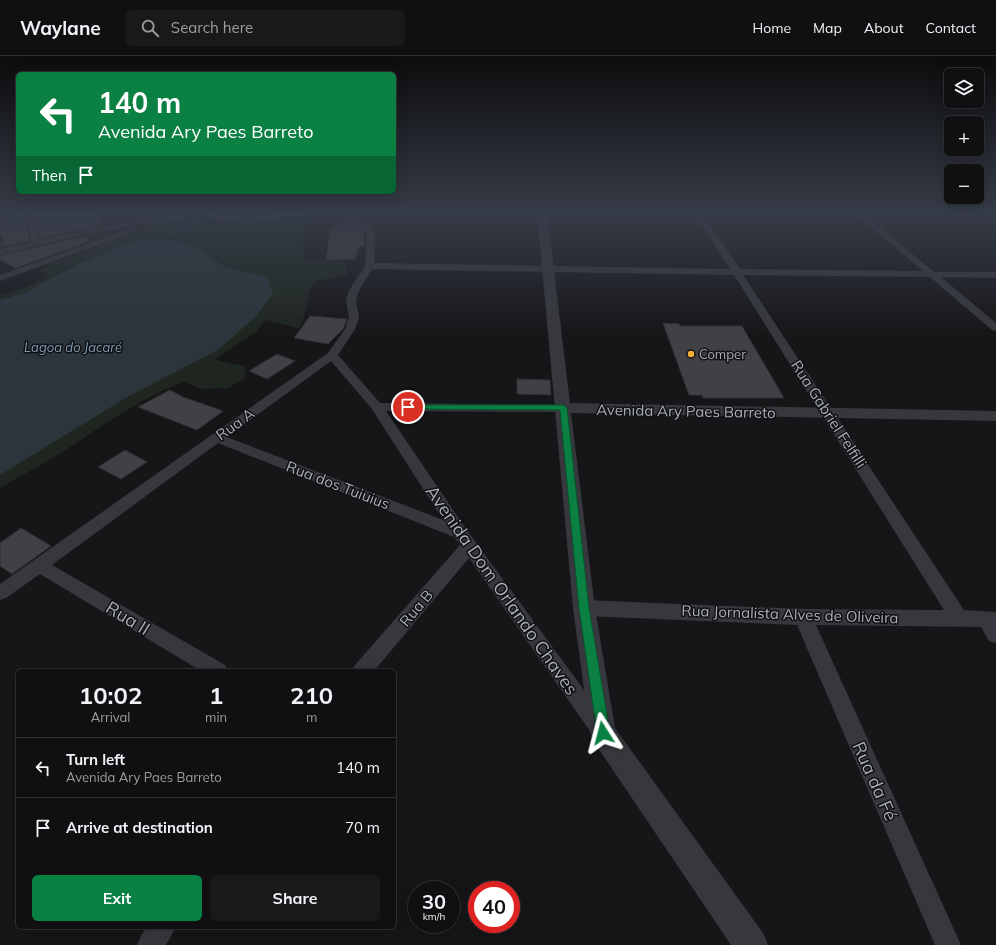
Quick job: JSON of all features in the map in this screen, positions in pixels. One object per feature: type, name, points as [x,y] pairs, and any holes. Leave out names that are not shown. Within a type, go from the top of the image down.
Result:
[{"type":"street","points":[[0,278],[68,253]]},
{"type":"street","name":"Rua A","points":[[0,593],[332,355],[350,329],[354,318],[351,300],[353,292],[369,266],[370,253]]},
{"type":"street","points":[[547,253],[584,608],[603,733]]},
{"type":"street","name":"Rua Gabriel Felfilli","points":[[725,253],[959,618]]},
{"type":"street","points":[[907,253],[996,328]]},
{"type":"street","points":[[369,266],[549,270],[996,275]]},
{"type":"street","name":"Avenida Dom Orlando Chaves","points":[[332,355],[377,407],[465,540],[603,733],[751,945]]},
{"type":"street","name":"Avenida Ary Paes Barreto","points":[[377,407],[563,408],[996,416]]},
{"type":"street","name":"Rua dos Tuiuius","points":[[217,438],[465,540]]},
{"type":"street","name":"Rua B","points":[[364,669],[465,540]]},
{"type":"street","name":"Rua II","points":[[39,565],[215,669]]},
{"type":"street","name":"Rua Jornalista Alves de Oliveira","points":[[584,608],[803,617],[959,618],[993,625]]},
{"type":"street","name":"Rua da Fé","points":[[803,617],[948,945]]},
{"type":"street","points":[[150,945],[162,929]]},
{"type":"shaded area","name":"Lagoa do Jacaré","points":[[78,253],[304,253],[305,261],[345,260],[347,275],[317,281],[311,287],[302,323],[298,328],[265,320],[257,331],[215,359],[245,366],[245,378],[228,388],[201,389],[184,382],[166,389],[132,407],[51,459],[0,488],[0,295],[26,287],[38,281],[47,273],[36,271],[47,265]]},
{"type":"water","name":"Lagoa do Jacaré","points":[[104,253],[204,253],[226,267],[267,277],[273,294],[255,317],[218,350],[129,396],[0,475],[0,300],[24,293],[75,266]]},
{"type":"building","points":[[11,253],[56,253],[16,268],[0,260],[0,256]]},
{"type":"building","points":[[327,253],[356,253],[355,259],[326,260]]},
{"type":"building","points":[[310,316],[347,319],[343,329],[328,344],[294,338]]},
{"type":"building","name":"Comper","points":[[663,323],[679,324],[680,326],[742,326],[784,398],[703,398],[702,395],[689,395]]},
{"type":"building","points":[[277,354],[295,361],[267,379],[249,371]]},
{"type":"building","points":[[517,379],[550,380],[551,395],[517,394]]},
{"type":"building","points":[[170,390],[183,397],[223,411],[197,430],[138,407]]},
{"type":"building","points":[[125,450],[147,462],[121,479],[98,467]]},
{"type":"building","points":[[21,528],[51,546],[12,574],[0,566],[0,543]]},
{"type":"place","name":"Comper","points":[[691,354]]},
{"type":"route","points":[[408,407],[563,408],[584,608],[603,733]]}]
